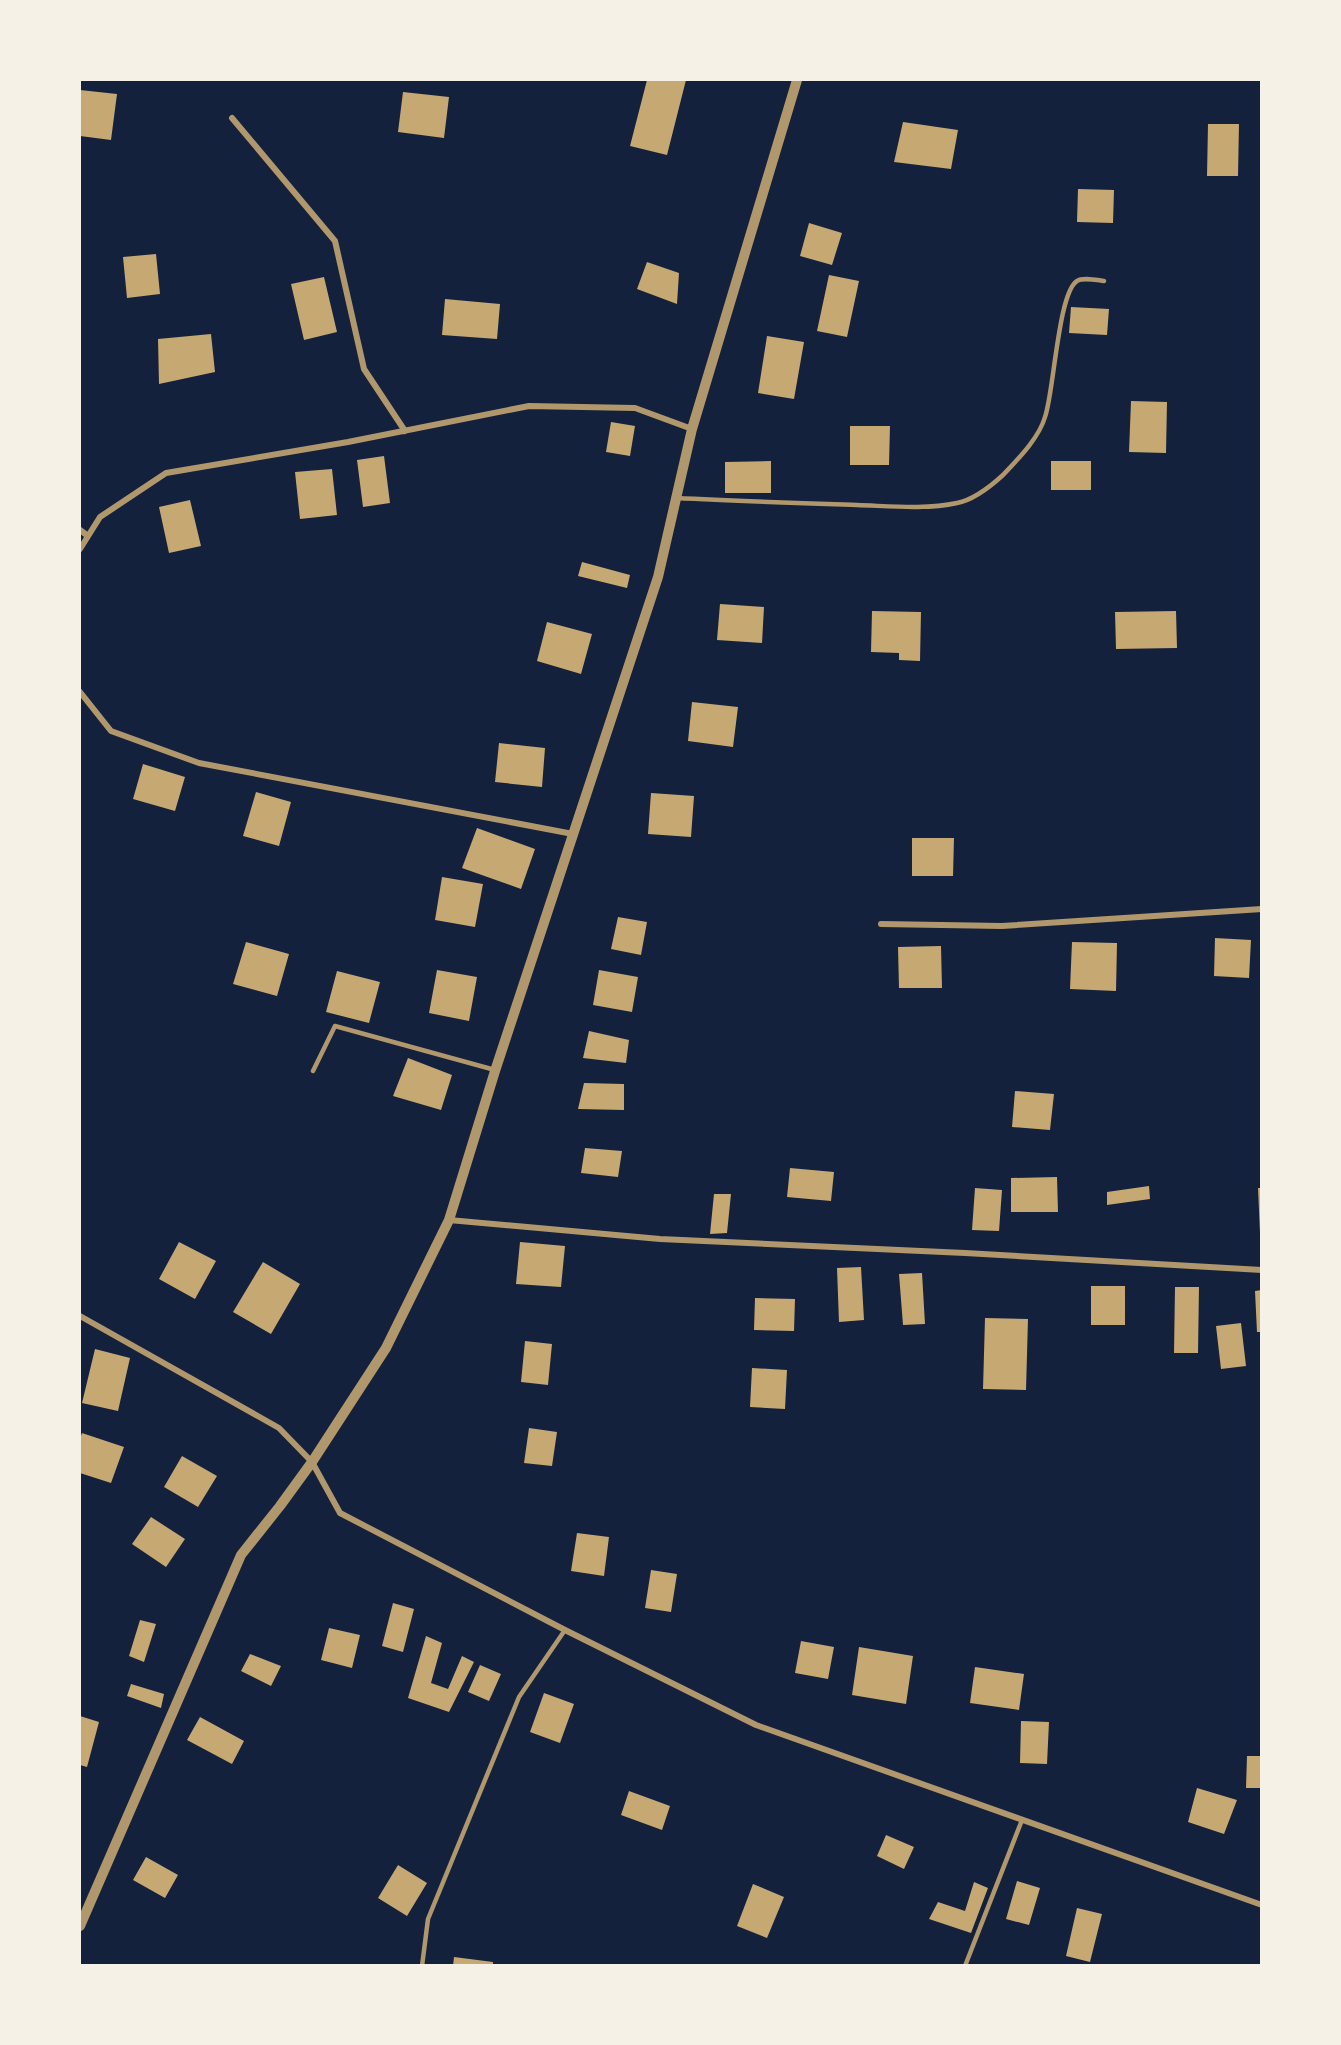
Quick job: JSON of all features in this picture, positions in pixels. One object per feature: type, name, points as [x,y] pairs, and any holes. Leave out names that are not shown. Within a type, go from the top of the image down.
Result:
[{"type":"street","points":[[80,1926],[241,1555],[312,1462],[386,1348],[449,1220],[495,1071],[658,577],[692,429],[797,80]]},
{"type":"street","points":[[232,118],[335,242],[364,369],[405,431]]},
{"type":"street","points":[[80,549],[100,517],[166,473],[405,431],[529,406],[635,408],[692,429]]},
{"type":"street","points":[[80,530],[87,537]]},
{"type":"street","points":[[80,692],[111,731],[200,762],[573,834]]},
{"type":"street","points":[[881,924],[1002,926],[1262,909]]},
{"type":"street","points":[[449,1220],[660,1239],[1262,1270]]},
{"type":"street","points":[[80,1316],[279,1428],[312,1462],[340,1513],[756,1725],[1262,1905]]},
{"type":"lane","points":[[676,498],[939,506],[959,503],[971,498],[1015,462],[1045,420],[1065,302],[1073,285],[1079,280],[1104,281]]},
{"type":"lane","points":[[313,1071],[335,1026],[495,1071]]},
{"type":"lane","points":[[422,1965],[428,1920],[519,1697],[566,1630]]},
{"type":"lane","points":[[965,1965],[1022,1820]]},
{"type":"building","points":[[647,80],[686,80],[667,155],[630,146]]},
{"type":"building","points":[[80,90],[117,94],[111,140],[80,136]]},
{"type":"building","points":[[403,92],[449,97],[444,138],[398,132]]},
{"type":"building","points":[[903,122],[958,130],[951,169],[894,162]]},
{"type":"building","points":[[1208,124],[1239,124],[1238,176],[1207,176]]},
{"type":"building","points":[[1078,189],[1114,190],[1113,223],[1077,222]]},
{"type":"building","points":[[809,223],[842,233],[832,265],[800,256]]},
{"type":"building","points":[[156,254],[160,294],[127,298],[123,257]]},
{"type":"building","points":[[647,262],[679,273],[677,304],[637,289]]},
{"type":"building","points":[[829,275],[859,281],[847,337],[817,331]]},
{"type":"building","points":[[324,277],[337,332],[304,340],[291,284]]},
{"type":"building","points":[[445,299],[500,304],[497,339],[442,335]]},
{"type":"building","points":[[1071,307],[1109,309],[1107,335],[1069,333]]},
{"type":"building","points":[[211,334],[215,372],[159,384],[158,339]]},
{"type":"building","points":[[767,336],[804,342],[794,399],[758,393]]},
{"type":"building","points":[[1131,401],[1167,402],[1166,453],[1129,452]]},
{"type":"building","points":[[611,422],[635,426],[630,456],[606,452]]},
{"type":"building","points":[[850,426],[890,426],[889,465],[850,465]]},
{"type":"building","points":[[384,456],[390,503],[363,507],[357,460]]},
{"type":"building","points":[[771,461],[771,493],[725,493],[725,462]]},
{"type":"building","points":[[1051,461],[1091,461],[1091,490],[1051,490]]},
{"type":"building","points":[[332,469],[337,515],[300,519],[295,472]]},
{"type":"building","points":[[190,500],[201,546],[169,553],[159,507]]},
{"type":"building","points":[[582,562],[630,575],[627,588],[578,576]]},
{"type":"building","points":[[720,604],[764,607],[762,643],[717,640]]},
{"type":"building","points":[[872,611],[921,612],[920,661],[899,660],[899,653],[871,652]]},
{"type":"building","points":[[1176,611],[1177,648],[1116,649],[1115,612]]},
{"type":"building","points":[[547,622],[592,634],[581,674],[537,661]]},
{"type":"building","points":[[692,702],[738,707],[733,747],[688,741]]},
{"type":"building","points":[[499,743],[545,748],[542,787],[495,782]]},
{"type":"building","points":[[143,764],[185,777],[175,811],[133,799]]},
{"type":"building","points":[[256,792],[291,802],[279,846],[243,836]]},
{"type":"building","points":[[651,793],[694,796],[691,837],[648,834]]},
{"type":"building","points":[[477,828],[535,849],[521,889],[462,868]]},
{"type":"building","points":[[912,838],[954,838],[953,876],[912,876]]},
{"type":"building","points":[[442,877],[483,884],[475,927],[435,920]]},
{"type":"building","points":[[618,917],[647,922],[641,955],[611,949]]},
{"type":"building","points":[[1215,938],[1251,940],[1249,978],[1214,976]]},
{"type":"building","points":[[246,942],[289,954],[277,996],[233,984]]},
{"type":"building","points":[[1072,942],[1117,943],[1116,991],[1070,989]]},
{"type":"building","points":[[941,946],[942,988],[899,988],[898,947]]},
{"type":"building","points":[[437,970],[477,977],[469,1021],[429,1013]]},
{"type":"building","points":[[599,970],[638,977],[632,1012],[593,1005]]},
{"type":"building","points":[[337,971],[380,982],[369,1023],[326,1012]]},
{"type":"building","points":[[589,1031],[629,1040],[626,1063],[583,1058]]},
{"type":"building","points":[[408,1058],[452,1075],[441,1110],[393,1096]]},
{"type":"building","points":[[584,1083],[624,1084],[624,1110],[578,1109]]},
{"type":"building","points":[[1015,1091],[1054,1094],[1050,1130],[1012,1127]]},
{"type":"building","points":[[585,1148],[622,1151],[618,1177],[581,1173]]},
{"type":"building","points":[[790,1168],[834,1172],[831,1201],[787,1197]]},
{"type":"building","points":[[1057,1177],[1058,1212],[1011,1212],[1011,1178]]},
{"type":"building","points":[[1149,1186],[1150,1199],[1107,1205],[1107,1192]]},
{"type":"building","points":[[975,1188],[1002,1190],[999,1231],[972,1230]]},
{"type":"building","points":[[1258,1188],[1262,1188],[1262,1233],[1260,1233]]},
{"type":"building","points":[[714,1194],[731,1194],[727,1233],[710,1234]]},
{"type":"building","points":[[179,1242],[216,1261],[195,1299],[159,1279]]},
{"type":"building","points":[[520,1242],[565,1246],[561,1287],[516,1284]]},
{"type":"building","points":[[263,1262],[300,1284],[271,1334],[233,1312]]},
{"type":"building","points":[[861,1267],[864,1320],[839,1322],[837,1268]]},
{"type":"building","points":[[922,1273],[925,1324],[903,1325],[899,1274]]},
{"type":"building","points":[[1091,1286],[1125,1286],[1125,1325],[1091,1325]]},
{"type":"building","points":[[1175,1287],[1199,1287],[1198,1353],[1174,1353]]},
{"type":"building","points":[[1262,1290],[1262,1332],[1257,1332],[1255,1291]]},
{"type":"building","points":[[755,1298],[795,1299],[794,1331],[754,1330]]},
{"type":"building","points":[[985,1318],[1028,1319],[1026,1390],[983,1389]]},
{"type":"building","points":[[1241,1323],[1246,1366],[1221,1369],[1216,1326]]},
{"type":"building","points":[[525,1341],[552,1344],[548,1385],[521,1382]]},
{"type":"building","points":[[95,1349],[130,1358],[118,1411],[82,1403]]},
{"type":"building","points":[[752,1368],[787,1370],[785,1409],[750,1407]]},
{"type":"building","points":[[529,1428],[557,1432],[552,1466],[524,1463]]},
{"type":"building","points":[[82,1433],[124,1447],[111,1483],[80,1473]]},
{"type":"building","points":[[182,1456],[217,1476],[198,1507],[164,1487]]},
{"type":"building","points":[[151,1517],[185,1539],[166,1567],[132,1544]]},
{"type":"building","points":[[577,1533],[609,1537],[604,1576],[571,1571]]},
{"type":"building","points":[[651,1570],[677,1574],[671,1612],[645,1608]]},
{"type":"building","points":[[393,1603],[414,1609],[403,1652],[382,1646]]},
{"type":"building","points":[[140,1620],[156,1624],[144,1662],[129,1656]]},
{"type":"building","points":[[329,1628],[360,1635],[352,1668],[321,1660]]},
{"type":"building","points":[[426,1636],[442,1643],[431,1683],[448,1689],[462,1656],[474,1662],[449,1712],[408,1698]]},
{"type":"building","points":[[801,1641],[834,1647],[828,1679],[795,1673]]},
{"type":"building","points":[[859,1647],[913,1656],[906,1704],[852,1695]]},
{"type":"building","points":[[250,1654],[281,1666],[271,1686],[241,1671]]},
{"type":"building","points":[[480,1665],[501,1674],[489,1701],[468,1692]]},
{"type":"building","points":[[975,1667],[1024,1674],[1019,1710],[970,1703]]},
{"type":"building","points":[[131,1684],[164,1694],[161,1708],[127,1696]]},
{"type":"building","points":[[544,1693],[574,1704],[560,1743],[530,1732]]},
{"type":"building","points":[[80,1716],[99,1722],[87,1767],[80,1765]]},
{"type":"building","points":[[200,1717],[244,1741],[232,1764],[187,1740]]},
{"type":"building","points":[[1021,1721],[1049,1722],[1047,1764],[1020,1763]]},
{"type":"building","points":[[1247,1756],[1262,1756],[1262,1788],[1246,1788]]},
{"type":"building","points":[[1197,1788],[1237,1800],[1224,1834],[1188,1822]]},
{"type":"building","points":[[629,1791],[670,1806],[662,1830],[621,1815]]},
{"type":"building","points":[[886,1835],[914,1847],[904,1869],[877,1856]]},
{"type":"building","points":[[146,1857],[178,1875],[165,1898],[133,1880]]},
{"type":"building","points":[[398,1865],[427,1883],[407,1916],[378,1898]]},
{"type":"building","points":[[1017,1881],[1040,1888],[1029,1925],[1006,1919]]},
{"type":"building","points":[[974,1882],[988,1888],[971,1933],[929,1919],[938,1902],[965,1911]]},
{"type":"building","points":[[753,1884],[784,1897],[767,1938],[737,1926]]},
{"type":"building","points":[[1077,1908],[1102,1914],[1090,1962],[1066,1956]]},
{"type":"building","points":[[454,1957],[493,1962],[493,1966],[453,1966]]}]
